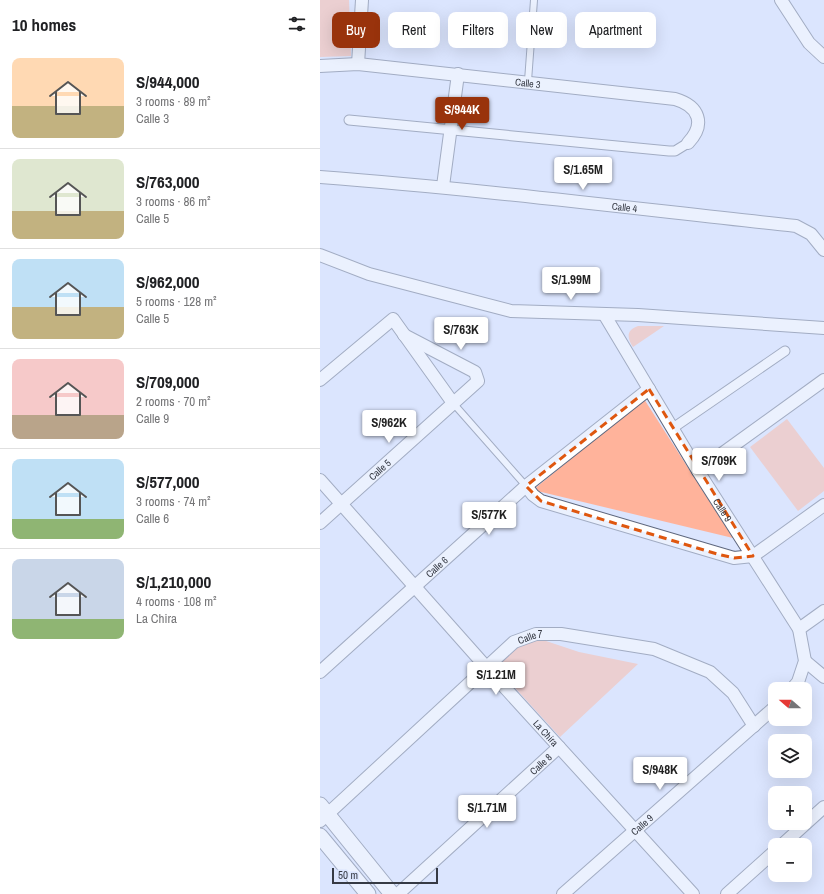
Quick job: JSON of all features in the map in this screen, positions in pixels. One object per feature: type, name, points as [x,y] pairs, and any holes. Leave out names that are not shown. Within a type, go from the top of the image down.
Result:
[{"type":"street","points":[[358,64],[362,0]]},
{"type":"street","points":[[781,0],[809,43],[824,57]]},
{"type":"street","name":"Calle 3","points":[[320,66],[358,64],[528,81],[675,99],[684,102],[695,111],[699,125],[694,138],[688,143]]},
{"type":"street","points":[[443,186],[458,74]]},
{"type":"street","points":[[349,120],[669,151],[676,150],[688,143]]},
{"type":"street","name":"Calle 4","points":[[320,177],[443,186],[527,197],[796,226],[811,234],[824,250]]},
{"type":"street","points":[[320,254],[369,274],[511,311],[604,314],[824,328]]},
{"type":"street","name":"Calle 9","points":[[604,314],[698,471],[799,629],[805,661],[798,682]]},
{"type":"street","points":[[320,380],[393,320],[453,403]]},
{"type":"street","name":"Calle 5","points":[[320,523],[453,403],[476,385],[478,381],[475,372],[404,335]]},
{"type":"street","points":[[673,428],[785,352]]},
{"type":"street","points":[[698,471],[824,380]]},
{"type":"street","name":"Calle 6","points":[[320,672],[526,486],[649,389]]},
{"type":"street","name":"La Chira","points":[[320,480],[414,588],[693,894]]},
{"type":"street","points":[[526,486],[533,496],[541,501],[734,558],[753,556],[824,505]]},
{"type":"street","points":[[799,629],[824,610]]},
{"type":"street","name":"Calle 7","points":[[323,813],[487,668],[514,642],[536,634],[561,634],[654,649],[710,672],[733,693],[754,726]]},
{"type":"street","points":[[805,661],[824,677]]},
{"type":"street","name":"Calle 9","points":[[563,894],[768,713]]},
{"type":"street","name":"Calle 8","points":[[398,894],[560,747]]},
{"type":"street","points":[[790,838],[824,807]]},
{"type":"street","points":[[323,813],[392,894]]},
{"type":"street","points":[[320,836],[368,894]]},
{"type":"street","points":[[727,894],[768,857]]},
{"type":"lane","points":[[528,81],[534,0]]},
{"type":"lane","points":[[453,403],[526,486]]},
{"type":"highlighted area","points":[[649,389],[753,556],[734,558],[717,554],[541,501],[526,486]]},
{"type":"shaded area","points":[[320,0],[349,0],[349,12],[332,12],[332,48],[351,48],[351,56],[320,57]]},
{"type":"shaded area","points":[[638,326],[664,326],[633,347],[629,335],[631,330]]},
{"type":"shaded area","points":[[644,399],[733,538],[533,490]]},
{"type":"shaded area","points":[[787,419],[824,468],[824,491],[798,511],[750,447]]},
{"type":"shaded area","points":[[531,641],[546,641],[579,652],[638,664],[560,737],[493,664],[519,645]]}]
